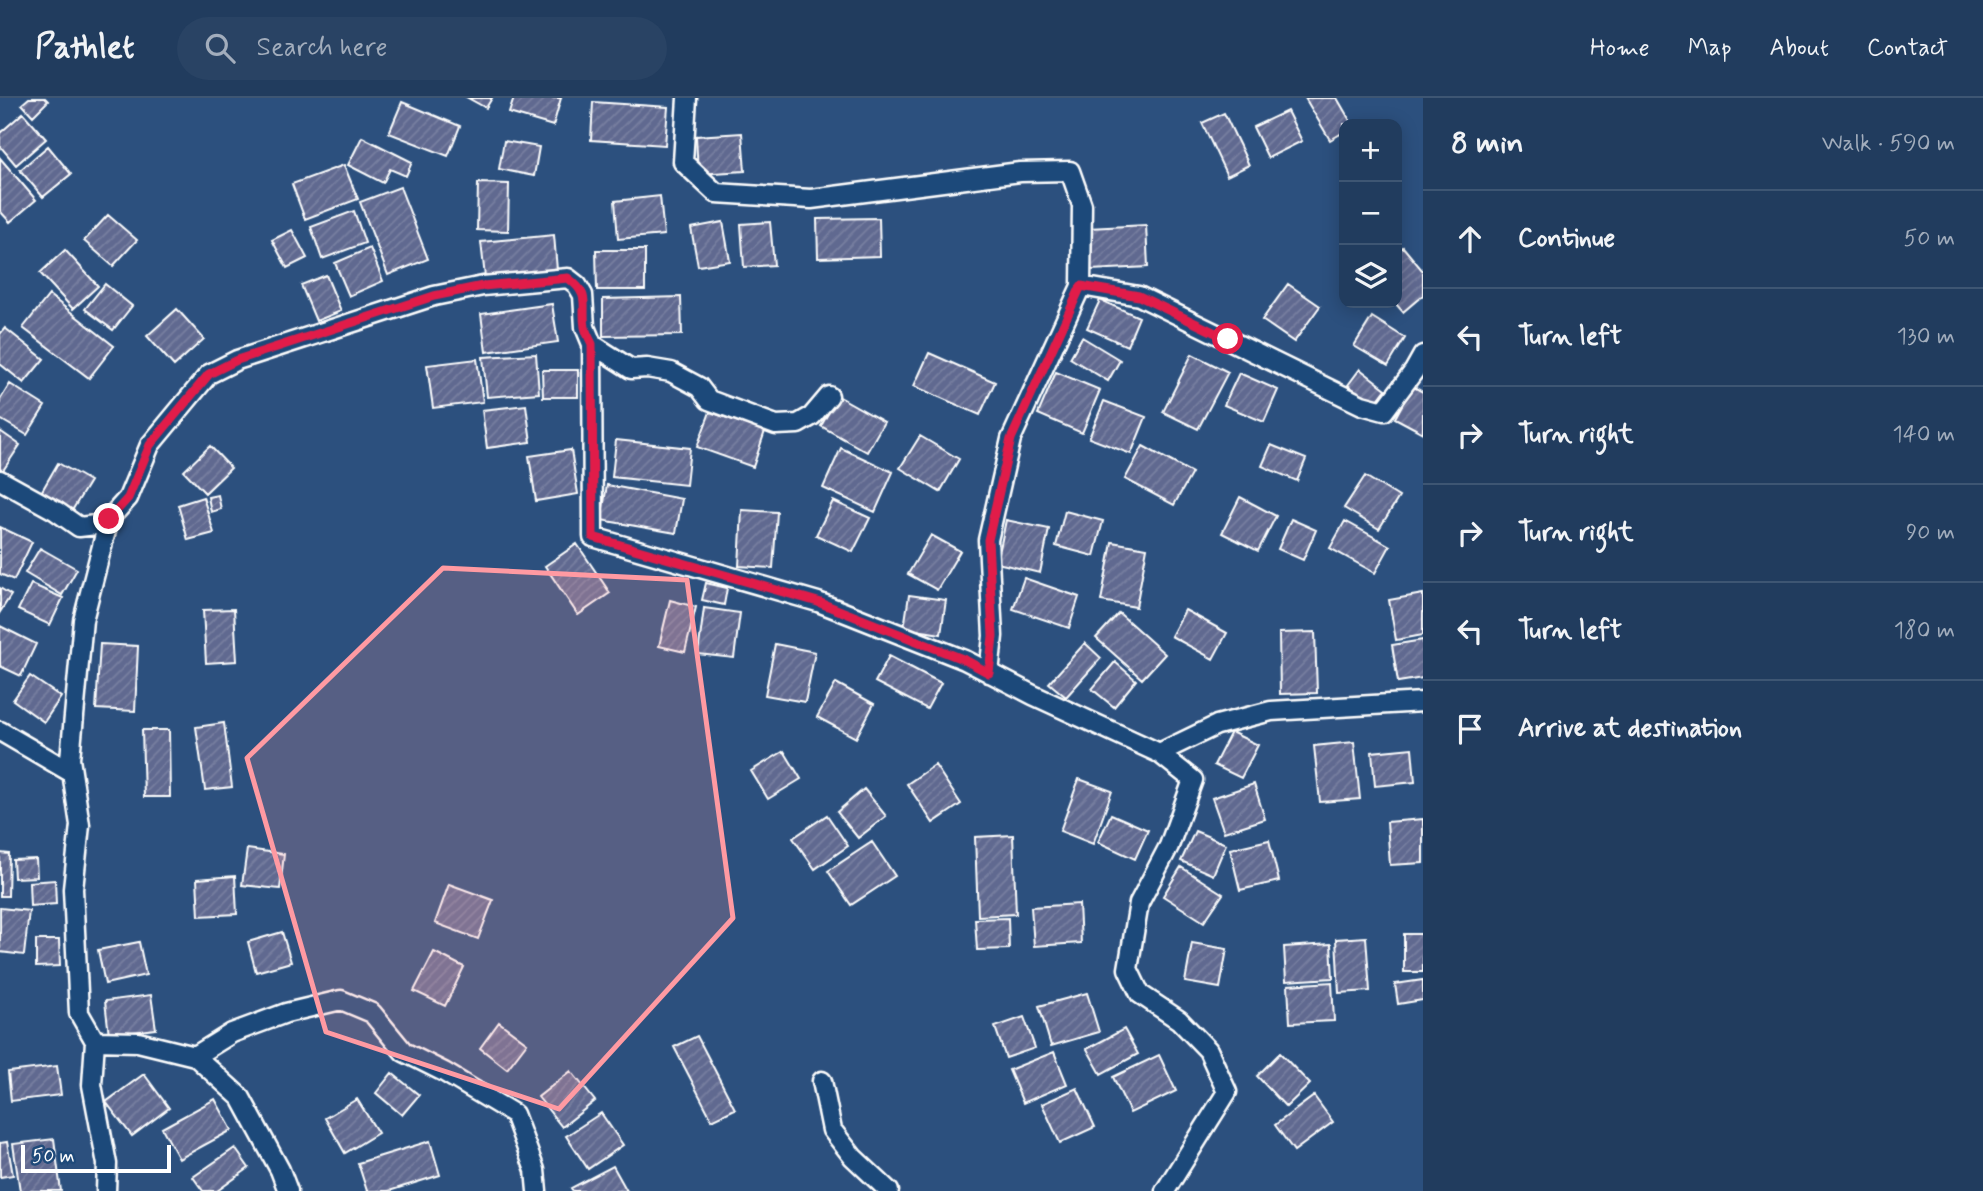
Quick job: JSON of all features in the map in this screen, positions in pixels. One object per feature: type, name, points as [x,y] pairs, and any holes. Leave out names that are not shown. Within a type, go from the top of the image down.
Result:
[{"type":"street","points":[[687,98],[683,162],[716,193],[811,199],[1020,172],[1070,171],[1082,205],[1081,286],[1011,439],[988,540],[993,636],[989,673]]},
{"type":"street","points":[[0,481],[56,511],[79,527],[96,525],[109,519],[128,498],[150,445],[209,374],[237,360],[434,296],[483,286],[568,278],[577,285],[583,295],[585,327],[592,344],[593,537],[818,602],[965,660],[1033,695],[1159,752],[1193,780],[1168,846],[1139,903],[1128,969],[1140,994],[1179,1020],[1208,1050],[1227,1092],[1166,1191]]},
{"type":"street","points":[[1081,286],[1139,296],[1362,405],[1384,411],[1423,355]]},
{"type":"street","points":[[592,344],[631,369],[647,368],[671,372],[699,387],[709,400],[776,425],[798,424],[812,416],[830,397]]},
{"type":"street","points":[[106,1191],[107,1164],[92,1085],[95,1041],[79,1013],[73,890],[80,825],[70,759],[83,620],[109,519]]},
{"type":"street","points":[[1159,752],[1217,725],[1271,711],[1423,702]]},
{"type":"street","points":[[0,731],[72,773]]},
{"type":"street","points":[[195,1056],[232,1033],[286,1013],[341,1000],[372,1013],[404,1052],[444,1072],[514,1114],[535,1170],[537,1191]]},
{"type":"street","points":[[95,1041],[138,1042],[195,1056],[241,1098],[280,1170],[288,1191]]},
{"type":"street","points":[[822,1081],[832,1130],[853,1157],[889,1191]]},
{"type":"highlighted area","points":[[443,568],[687,580],[733,918],[559,1109],[326,1032],[247,758]]},
{"type":"building","points":[[29,98],[45,98],[48,101],[33,116],[22,104]]},
{"type":"building","points":[[468,98],[492,98],[486,108]]},
{"type":"building","points":[[514,98],[561,98],[553,126],[509,113]]},
{"type":"building","points":[[1305,98],[1337,98],[1349,119],[1339,119],[1339,135],[1330,140]]},
{"type":"building","points":[[402,102],[460,126],[448,156],[389,133]]},
{"type":"building","points":[[593,102],[668,107],[665,145],[591,140]]},
{"type":"building","points":[[1287,111],[1302,141],[1268,158],[1253,127]]},
{"type":"building","points":[[23,113],[46,139],[16,165],[0,146],[0,133]]},
{"type":"building","points":[[1224,113],[1249,165],[1227,176],[1202,123]]},
{"type":"building","points":[[742,133],[745,171],[698,174],[696,136]]},
{"type":"building","points":[[362,137],[412,162],[406,176],[390,169],[383,183],[348,165]]},
{"type":"building","points":[[504,141],[539,147],[534,176],[499,169]]},
{"type":"building","points":[[48,146],[71,174],[43,197],[20,170]]},
{"type":"building","points":[[0,158],[36,200],[10,222],[0,211]]},
{"type":"building","points":[[344,165],[358,199],[305,219],[292,184]]},
{"type":"building","points":[[478,183],[509,184],[508,231],[477,230]]},
{"type":"building","points":[[400,187],[428,259],[388,275],[360,202]]},
{"type":"building","points":[[660,196],[664,235],[618,239],[615,201]]},
{"type":"building","points":[[354,211],[365,243],[322,259],[311,227]]},
{"type":"building","points":[[108,215],[137,240],[113,266],[84,241]]},
{"type":"building","points":[[879,218],[880,256],[818,258],[817,219]]},
{"type":"building","points":[[723,222],[730,261],[698,266],[691,228]]},
{"type":"building","points":[[770,222],[774,265],[744,267],[741,224]]},
{"type":"building","points":[[1146,225],[1148,267],[1091,270],[1089,228]]},
{"type":"building","points":[[292,230],[307,258],[287,268],[272,240]]},
{"type":"building","points":[[554,235],[557,270],[485,277],[481,242]]},
{"type":"building","points":[[370,248],[383,281],[349,296],[335,263]]},
{"type":"building","points":[[1402,248],[1423,271],[1423,295],[1403,312],[1399,308],[1402,308]]},
{"type":"building","points":[[65,250],[98,286],[73,309],[40,273]]},
{"type":"building","points":[[596,250],[645,250],[645,290],[597,290]]},
{"type":"building","points":[[326,275],[341,311],[316,321],[301,285]]},
{"type":"building","points":[[105,284],[132,306],[113,330],[85,309]]},
{"type":"building","points":[[1288,284],[1320,306],[1294,342],[1262,320]]},
{"type":"building","points":[[49,295],[114,346],[89,378],[23,328]]},
{"type":"building","points":[[681,297],[682,335],[603,336],[603,299]]},
{"type":"building","points":[[1100,300],[1139,317],[1127,346],[1087,328]]},
{"type":"building","points":[[552,304],[558,342],[486,352],[481,314]]},
{"type":"building","points":[[177,309],[204,339],[174,366],[147,336]]},
{"type":"building","points":[[1372,317],[1405,338],[1388,366],[1354,346]]},
{"type":"building","points":[[5,328],[44,359],[24,383],[0,364],[0,334]]},
{"type":"building","points":[[1082,337],[1120,360],[1108,381],[1070,358]]},
{"type":"building","points":[[929,353],[995,382],[980,415],[914,386]]},
{"type":"building","points":[[536,354],[539,393],[487,397],[483,357]]},
{"type":"building","points":[[1192,354],[1228,372],[1198,429],[1163,412]]},
{"type":"building","points":[[477,359],[483,402],[433,408],[427,365]]},
{"type":"building","points":[[1360,369],[1386,389],[1374,405],[1348,385]]},
{"type":"building","points":[[542,370],[578,370],[578,397],[543,397]]},
{"type":"building","points":[[1056,372],[1100,390],[1082,433],[1038,414]]},
{"type":"building","points":[[1239,373],[1278,390],[1264,422],[1224,405]]},
{"type":"building","points":[[10,384],[45,406],[27,435],[0,419],[0,400]]},
{"type":"building","points":[[1412,386],[1423,392],[1423,433],[1395,418]]},
{"type":"building","points":[[838,396],[884,422],[867,452],[821,426]]},
{"type":"building","points":[[1104,401],[1146,417],[1131,454],[1089,438]]},
{"type":"building","points":[[526,405],[531,442],[487,448],[482,410]]},
{"type":"building","points":[[710,412],[765,431],[753,467],[697,447]]},
{"type":"building","points":[[0,431],[20,445],[0,475]]},
{"type":"building","points":[[920,436],[959,459],[940,492],[900,468]]},
{"type":"building","points":[[616,440],[690,448],[686,485],[612,477]]},
{"type":"building","points":[[1271,445],[1306,459],[1297,481],[1262,466]]},
{"type":"building","points":[[210,446],[231,468],[205,493],[184,471]]},
{"type":"building","points":[[1143,446],[1192,473],[1174,505],[1125,479]]},
{"type":"building","points":[[841,448],[893,472],[875,512],[823,488]]},
{"type":"building","points":[[571,450],[578,494],[536,501],[529,456]]},
{"type":"building","points":[[58,463],[90,481],[70,514],[39,496]]},
{"type":"building","points":[[1365,476],[1399,497],[1379,529],[1344,508]]},
{"type":"building","points":[[607,485],[682,499],[676,533],[601,520]]},
{"type":"building","points":[[218,495],[221,509],[211,512],[208,497]]},
{"type":"building","points":[[203,497],[214,533],[188,540],[178,505]]},
{"type":"building","points":[[1240,497],[1276,516],[1258,551],[1222,533]]},
{"type":"building","points":[[833,501],[870,518],[853,552],[816,535]]},
{"type":"building","points":[[742,510],[777,512],[773,568],[739,566]]},
{"type":"building","points":[[1065,511],[1103,521],[1094,556],[1056,546]]},
{"type":"building","points":[[1291,519],[1316,530],[1303,560],[1278,549]]},
{"type":"building","points":[[1006,520],[1049,529],[1040,573],[997,563]]},
{"type":"building","points":[[1345,521],[1390,546],[1375,573],[1330,548]]},
{"type":"building","points":[[0,527],[32,542],[14,580],[0,574]]},
{"type":"building","points":[[931,535],[960,551],[937,590],[908,574]]},
{"type":"building","points":[[1112,542],[1147,548],[1136,607],[1101,601]]},
{"type":"building","points":[[577,544],[610,593],[578,615],[545,566]]},
{"type":"building","points":[[40,548],[77,569],[62,595],[25,573]]},
{"type":"building","points":[[1024,578],[1079,597],[1069,628],[1013,609]]},
{"type":"building","points":[[706,583],[727,588],[724,605],[702,600]]},
{"type":"building","points":[[31,584],[63,598],[50,625],[18,610]]},
{"type":"building","points":[[0,588],[11,595],[0,612]]},
{"type":"building","points":[[1423,594],[1423,635],[1396,640],[1389,600]]},
{"type":"building","points":[[909,595],[946,600],[941,634],[904,628]]},
{"type":"building","points":[[670,600],[696,607],[685,652],[659,646]]},
{"type":"building","points":[[704,608],[740,613],[734,658],[698,654]]},
{"type":"building","points":[[234,609],[237,661],[206,663],[203,610]]},
{"type":"building","points":[[1185,610],[1227,633],[1213,659],[1171,636]]},
{"type":"building","points":[[1119,613],[1165,654],[1142,679],[1096,638]]},
{"type":"building","points":[[0,626],[36,644],[21,676],[0,666]]},
{"type":"building","points":[[1315,632],[1317,693],[1280,694],[1279,633]]},
{"type":"building","points":[[1423,640],[1423,678],[1398,682],[1392,645]]},
{"type":"building","points":[[1085,643],[1101,658],[1066,697],[1049,683]]},
{"type":"building","points":[[100,644],[138,646],[135,711],[96,709]]},
{"type":"building","points":[[775,644],[815,652],[805,702],[765,695]]},
{"type":"building","points":[[889,656],[941,683],[927,709],[875,682]]},
{"type":"building","points":[[1115,662],[1136,680],[1114,707],[1092,689]]},
{"type":"building","points":[[30,676],[61,697],[44,722],[13,700]]},
{"type":"building","points":[[836,683],[874,704],[856,738],[817,717]]},
{"type":"building","points":[[224,723],[232,787],[205,790],[196,727]]},
{"type":"building","points":[[142,730],[169,730],[170,797],[144,797]]},
{"type":"building","points":[[1231,732],[1258,745],[1241,778],[1214,765]]},
{"type":"building","points":[[1354,742],[1360,799],[1320,802],[1314,746]]},
{"type":"building","points":[[1412,748],[1415,782],[1375,786],[1372,752]]},
{"type":"building","points":[[784,751],[801,779],[768,799],[751,771]]},
{"type":"building","points":[[935,765],[961,804],[933,823],[907,784]]},
{"type":"building","points":[[1079,779],[1112,791],[1093,844],[1060,831]]},
{"type":"building","points":[[1254,784],[1265,819],[1224,832],[1212,798]]},
{"type":"building","points":[[864,789],[886,816],[858,838],[837,812]]},
{"type":"building","points":[[1111,814],[1148,830],[1135,859],[1098,842]]},
{"type":"building","points":[[827,815],[848,846],[815,869],[793,838]]},
{"type":"building","points":[[1423,819],[1423,863],[1390,865],[1387,822]]},
{"type":"building","points":[[1195,831],[1226,844],[1213,875],[1181,861]]},
{"type":"building","points":[[1013,835],[1016,914],[978,916],[975,837]]},
{"type":"building","points":[[1269,840],[1279,881],[1240,890],[1230,849]]},
{"type":"building","points":[[872,842],[895,876],[851,905],[828,871]]},
{"type":"building","points":[[247,849],[284,854],[280,889],[242,885]]},
{"type":"building","points":[[0,853],[9,854],[8,896],[0,896]]},
{"type":"building","points":[[36,859],[37,877],[14,878],[13,860]]},
{"type":"building","points":[[1181,867],[1223,894],[1204,922],[1163,896]]},
{"type":"building","points":[[235,876],[237,914],[199,916],[197,879]]},
{"type":"building","points":[[55,880],[56,904],[30,906],[29,882]]},
{"type":"building","points":[[449,884],[493,900],[478,939],[435,923]]},
{"type":"building","points":[[1079,904],[1081,943],[1034,946],[1031,907]]},
{"type":"building","points":[[0,908],[29,911],[24,955],[0,952]]},
{"type":"building","points":[[1008,918],[1009,949],[977,950],[975,919]]},
{"type":"building","points":[[282,932],[291,962],[256,972],[248,942]]},
{"type":"building","points":[[1404,934],[1423,934],[1423,972],[1404,972]]},
{"type":"building","points":[[1366,937],[1370,991],[1339,993],[1336,939]]},
{"type":"building","points":[[36,940],[59,940],[60,966],[36,967]]},
{"type":"building","points":[[139,942],[146,975],[105,984],[98,950]]},
{"type":"building","points":[[1192,943],[1227,949],[1220,988],[1185,982]]},
{"type":"building","points":[[1331,944],[1333,978],[1286,981],[1284,947]]},
{"type":"building","points":[[434,952],[464,967],[445,1006],[414,991]]},
{"type":"building","points":[[1423,980],[1423,1000],[1398,1004],[1395,984]]},
{"type":"building","points":[[1332,982],[1334,1021],[1290,1023],[1288,985]]},
{"type":"building","points":[[1087,993],[1099,1032],[1051,1046],[1039,1006]]},
{"type":"building","points":[[151,995],[156,1029],[109,1035],[105,1001]]},
{"type":"building","points":[[1024,1017],[1035,1048],[1006,1058],[995,1027]]},
{"type":"building","points":[[499,1022],[527,1043],[507,1069],[480,1048]]},
{"type":"building","points":[[1124,1029],[1138,1054],[1101,1074],[1087,1049]]},
{"type":"building","points":[[697,1036],[735,1109],[712,1120],[674,1047]]},
{"type":"building","points":[[1054,1052],[1067,1084],[1023,1103],[1009,1070]]},
{"type":"building","points":[[1280,1053],[1310,1084],[1286,1107],[1257,1076]]},
{"type":"building","points":[[1159,1055],[1176,1091],[1130,1113],[1113,1077]]},
{"type":"building","points":[[57,1066],[61,1095],[11,1101],[8,1072]]},
{"type":"building","points":[[571,1071],[595,1101],[562,1127],[538,1097]]},
{"type":"building","points":[[392,1073],[419,1095],[402,1115],[376,1093]]},
{"type":"building","points":[[144,1074],[169,1108],[132,1136],[106,1102]]},
{"type":"building","points":[[1077,1088],[1095,1127],[1060,1143],[1042,1104]]},
{"type":"building","points":[[1314,1096],[1333,1122],[1294,1151],[1275,1125]]},
{"type":"building","points":[[215,1099],[232,1130],[179,1159],[162,1128]]},
{"type":"building","points":[[357,1099],[378,1133],[345,1153],[325,1118]]},
{"type":"building","points":[[601,1113],[623,1145],[588,1169],[566,1136]]},
{"type":"building","points":[[54,1139],[61,1191],[20,1191],[13,1144]]},
{"type":"building","points":[[430,1141],[440,1175],[389,1191],[367,1191],[358,1163]]},
{"type":"building","points":[[7,1142],[13,1175],[0,1177],[0,1143]]},
{"type":"building","points":[[235,1148],[249,1168],[217,1191],[203,1191],[193,1177]]},
{"type":"building","points":[[613,1166],[627,1191],[573,1191],[571,1188]]},
{"type":"route","points":[[109,519],[128,498],[150,445],[209,374],[237,360],[434,296],[483,286],[568,278],[577,285],[583,295],[585,327],[592,344],[593,537],[818,602],[965,660],[989,673],[993,636],[988,540],[1011,439],[1081,286],[1139,296],[1228,339]]}]
